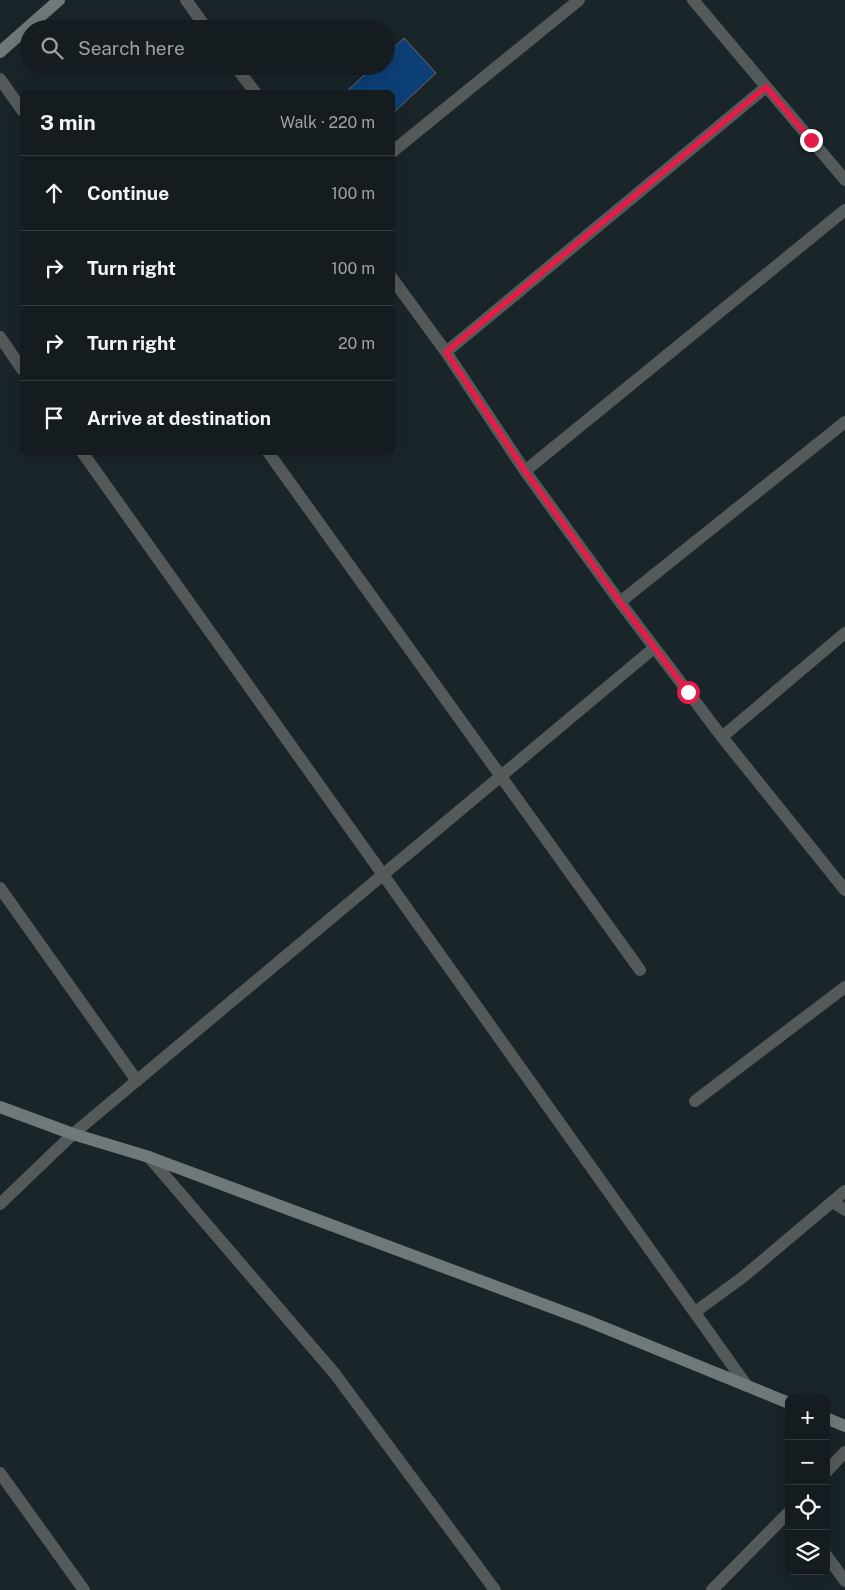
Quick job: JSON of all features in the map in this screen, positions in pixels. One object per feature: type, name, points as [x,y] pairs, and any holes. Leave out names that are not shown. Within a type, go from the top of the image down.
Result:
[{"type":"main road","points":[[36,20],[59,0]]},
{"type":"main road","points":[[0,52],[20,34]]},
{"type":"main road","points":[[0,1106],[73,1134],[149,1157],[588,1321],[785,1401]]},
{"type":"main road","points":[[830,1420],[845,1426]]},
{"type":"street","points":[[186,0],[200,20]]},
{"type":"street","points":[[395,150],[579,0]]},
{"type":"street","points":[[693,0],[845,180]]},
{"type":"street","points":[[242,75],[253,90]]},
{"type":"street","points":[[0,79],[20,107]]},
{"type":"street","points":[[446,352],[766,87]]},
{"type":"street","points":[[525,471],[845,210]]},
{"type":"street","points":[[395,282],[446,352],[525,471],[654,648],[722,737],[845,890]]},
{"type":"street","points":[[0,337],[20,366]]},
{"type":"street","points":[[620,602],[845,422]]},
{"type":"street","points":[[84,455],[747,1386]]},
{"type":"street","points":[[270,455],[640,970]]},
{"type":"street","points":[[722,737],[845,633]]},
{"type":"street","points":[[0,1204],[73,1134],[384,876],[654,648]]},
{"type":"street","points":[[0,888],[137,1081]]},
{"type":"street","points":[[695,1101],[845,987]]},
{"type":"street","points":[[149,1157],[335,1374],[495,1590]]},
{"type":"street","points":[[695,1312],[743,1276],[845,1191]]},
{"type":"street","points":[[833,1202],[845,1210]]},
{"type":"street","points":[[830,1468],[845,1452]]},
{"type":"street","points":[[0,1473],[84,1590]]},
{"type":"street","points":[[712,1590],[785,1516]]},
{"type":"street","points":[[830,1560],[845,1581]]},
{"type":"building","points":[[404,38],[436,73],[395,111],[395,90],[348,90],[364,75],[395,75],[395,46]]},
{"type":"route","points":[[688,692],[525,471],[446,352],[766,87],[811,140]]}]
